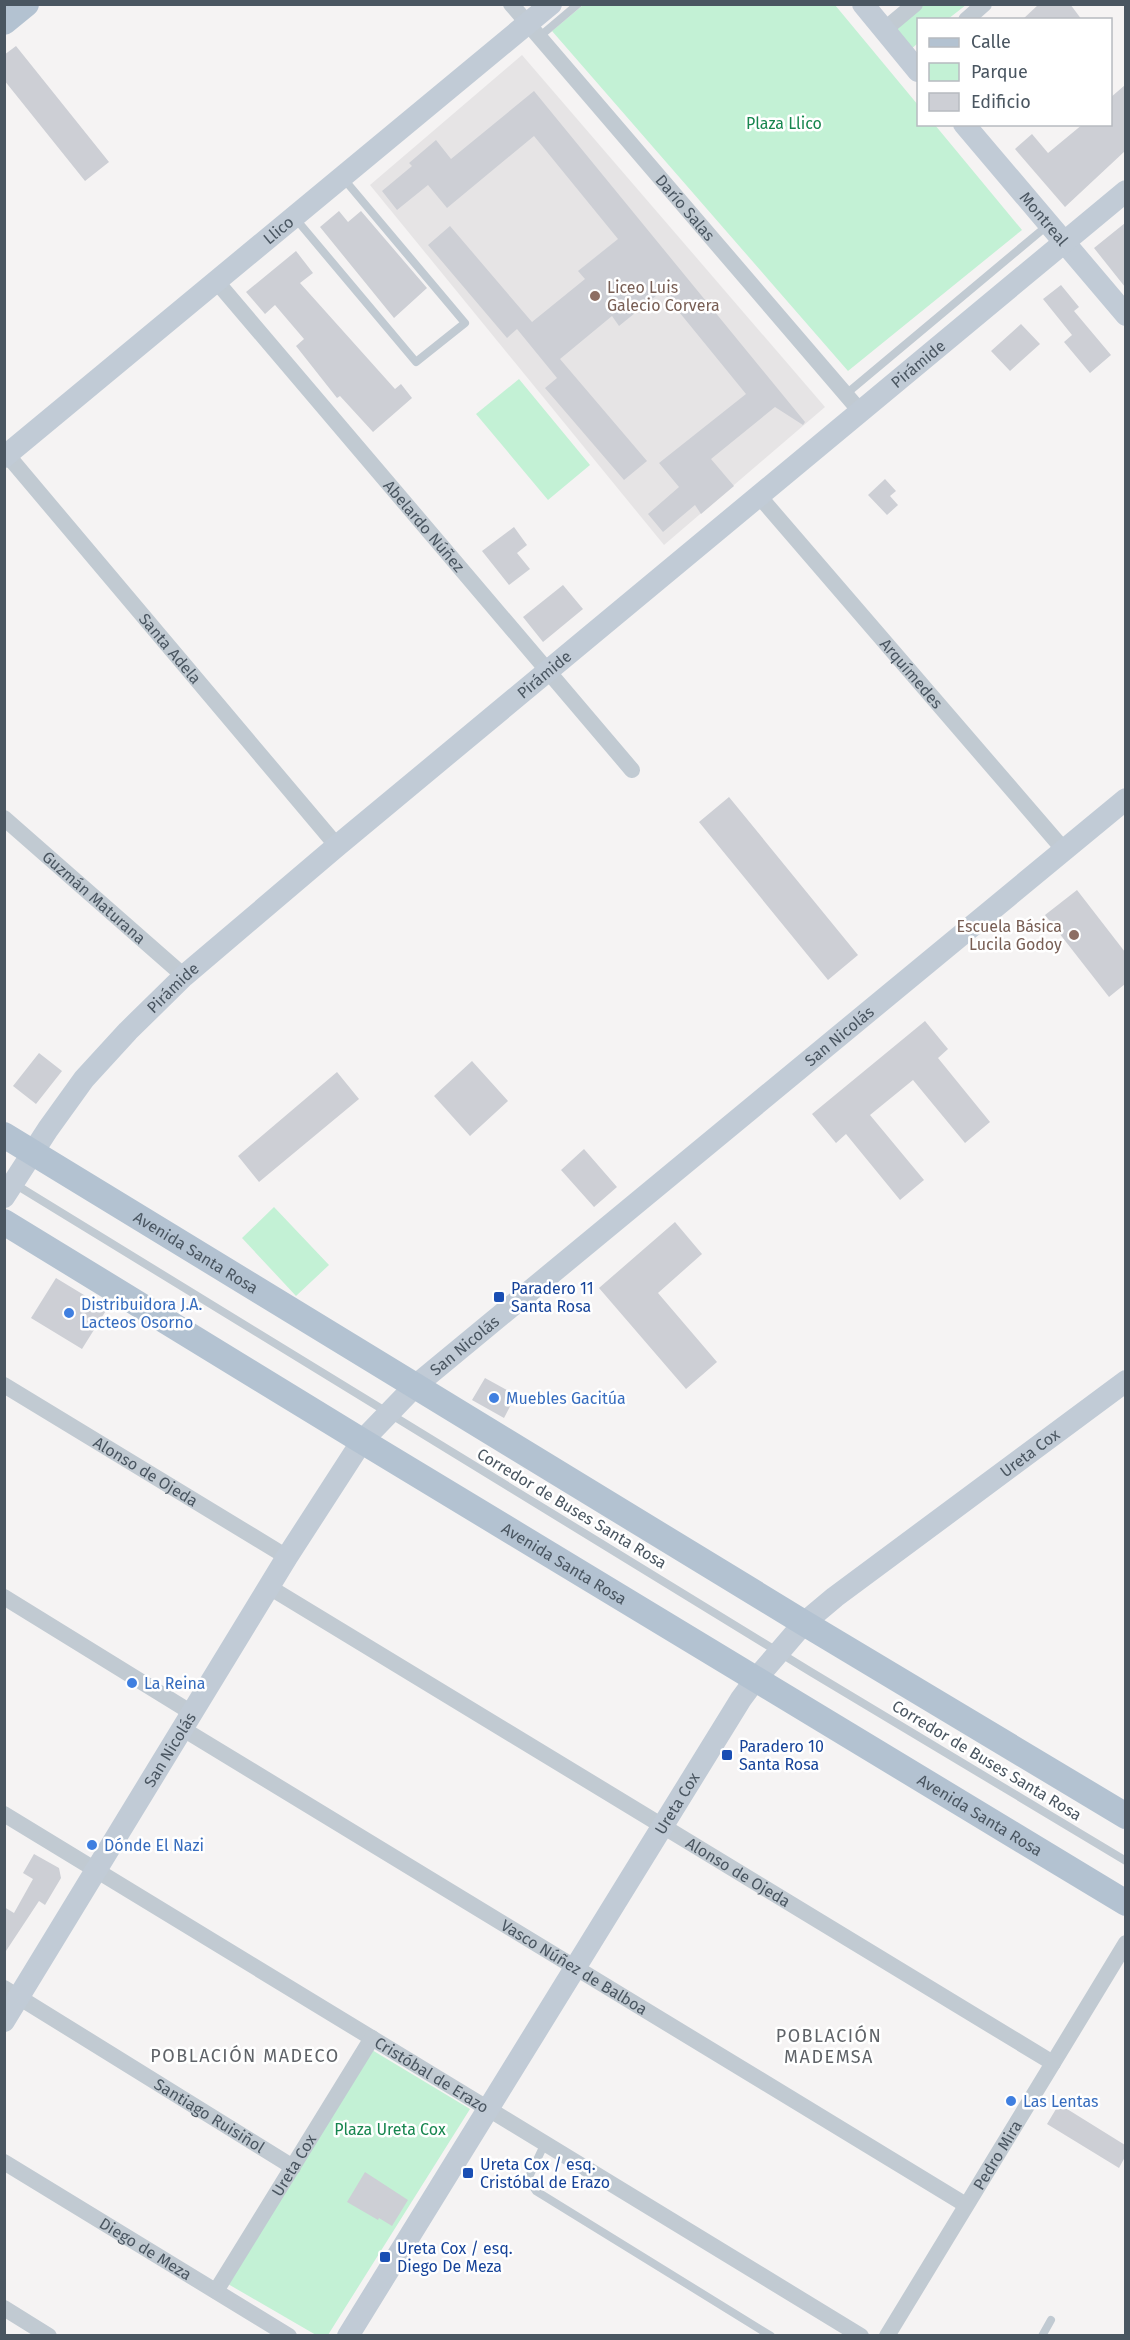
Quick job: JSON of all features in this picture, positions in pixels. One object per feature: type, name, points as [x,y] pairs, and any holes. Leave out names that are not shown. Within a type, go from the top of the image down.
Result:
[{"type":"main road","points":[[4,22],[26,4]]},
{"type":"main road","name":"Avenida Santa Rosa","points":[[4,1135],[1125,1816]]},
{"type":"main road","name":"Avenida Santa Rosa","points":[[4,1222],[1125,1903]]},
{"type":"street","name":"Darío Salas","points":[[511,4],[853,402]]},
{"type":"street","name":"Llico","points":[[6,454],[343,177],[533,31],[551,4]]},
{"type":"street","points":[[863,4],[916,65]]},
{"type":"street","points":[[884,30],[915,4]]},
{"type":"street","points":[[968,18],[984,4]]},
{"type":"street","name":"Montreal","points":[[966,126],[1125,315]]},
{"type":"street","name":"Pirámide","points":[[7,1187],[84,1079],[128,1031],[184,976],[759,496],[853,402],[1064,242],[1125,191]]},
{"type":"street","name":"Abelardo Núñez","points":[[217,282],[632,770]]},
{"type":"street","name":"Santa Adela","points":[[6,454],[337,846]]},
{"type":"street","name":"Arquímedes","points":[[759,496],[1064,850]]},
{"type":"street","name":"San Nicolás","points":[[4,2020],[12,1993],[97,1870],[287,1557],[362,1441],[415,1386],[1125,799]]},
{"type":"street","name":"Guzmán Maturana","points":[[4,818],[184,976]]},
{"type":"street","name":"Alonso de Ojeda","points":[[4,1385],[287,1557]]},
{"type":"street","name":"Ureta Cox","points":[[348,2336],[662,1825],[755,1680],[804,1623],[844,1590],[1121,1387]]},
{"type":"street","name":"Alonso de Ojeda","points":[[269,1587],[1053,2063]]},
{"type":"street","name":"Vasco Núñez de Balboa","points":[[4,1598],[187,1721],[575,1967],[966,2205]]},
{"type":"street","name":"Cristóbal de Erazo","points":[[4,1814],[861,2336]]},
{"type":"street","name":"Pedro Mira","points":[[887,2336],[1125,1943]]},
{"type":"street","name":"Santiago Ruisiñol","points":[[12,1993],[292,2167]]},
{"type":"street","name":"Ureta Cox","points":[[216,2291],[372,2038]]},
{"type":"street","name":"Diego de Meza","points":[[4,2162],[289,2336]]},
{"type":"street","points":[[4,2308],[49,2336]]},
{"type":"lane","points":[[533,31],[578,4]]},
{"type":"lane","points":[[295,217],[416,362],[465,322],[343,177]]},
{"type":"lane","name":"Pirámide","points":[[853,402],[1048,224]]},
{"type":"lane","name":"Corredor de Buses Santa Rosa","points":[[7,1187],[388,1413],[1125,1861]]},
{"type":"lane","points":[[545,2143],[528,2179],[536,2191],[771,2336]]},
{"type":"lane","points":[[1042,2336],[1051,2320]]},
{"type":"shaded area","name":"Liceo Luis Galecio Corvera","points":[[522,55],[825,407],[664,545],[370,185]]},
{"type":"green space","name":"Plaza Llico","points":[[583,5],[835,5],[917,104],[917,126],[936,126],[1022,230],[848,371],[552,31]]},
{"type":"green space","points":[[922,5],[966,5],[949,18],[917,18],[917,44],[909,51],[892,30]]},
{"type":"green space","points":[[519,379],[590,465],[548,500],[476,414]]},
{"type":"green space","points":[[274,1207],[329,1265],[296,1296],[242,1238]]},
{"type":"green space","name":"Plaza Ureta Cox","points":[[372,2050],[470,2109],[328,2335],[316,2335],[228,2284]]},
{"type":"building","points":[[1039,4],[1070,4],[1080,18],[1024,18]]},
{"type":"building","points":[[16,46],[109,162],[85,181],[4,80],[4,55]]},
{"type":"building","points":[[1125,85],[1125,151],[1065,207],[1015,149],[1032,134],[1048,153],[1081,126],[1112,126],[1112,96]]},
{"type":"building","points":[[534,91],[805,422],[803,425],[775,407],[711,459],[734,486],[701,514],[695,505],[663,532],[648,514],[679,487],[659,463],[746,394],[662,291],[619,326],[612,316],[560,359],[647,461],[624,480],[545,388],[557,378],[517,329],[507,338],[428,245],[450,226],[532,322],[585,279],[578,271],[618,239],[534,136],[447,208],[428,185],[397,210],[382,191],[412,166],[409,163],[436,140],[451,159]]},
{"type":"building","points":[[339,211],[348,222],[361,211],[427,288],[394,318],[320,227]]},
{"type":"building","points":[[1125,223],[1125,287],[1094,248]]},
{"type":"building","points":[[296,251],[313,273],[300,283],[395,389],[401,384],[412,398],[373,432],[340,396],[337,398],[296,346],[304,339],[275,305],[265,314],[246,292]]},
{"type":"building","points":[[1061,285],[1079,307],[1074,311],[1111,355],[1090,373],[1064,342],[1072,335],[1043,299]]},
{"type":"building","points":[[1021,324],[1040,344],[1010,371],[991,351]]},
{"type":"building","points":[[885,479],[896,491],[890,496],[898,505],[887,515],[868,495]]},
{"type":"building","points":[[514,527],[527,545],[517,553],[530,569],[509,585],[482,551]]},
{"type":"building","points":[[563,585],[583,609],[543,642],[523,617]]},
{"type":"building","points":[[729,797],[858,955],[828,980],[699,822]]},
{"type":"building","points":[[1077,890],[1125,952],[1125,984],[1109,997],[1045,915]]},
{"type":"building","points":[[925,1021],[948,1049],[938,1058],[990,1122],[965,1143],[913,1080],[870,1115],[924,1180],[900,1200],[846,1134],[836,1143],[812,1114]]},
{"type":"building","points":[[39,1053],[62,1071],[36,1104],[13,1086]]},
{"type":"building","points":[[472,1061],[508,1101],[470,1136],[434,1096]]},
{"type":"building","points":[[337,1072],[359,1099],[259,1182],[238,1156]]},
{"type":"building","points":[[584,1149],[617,1187],[594,1207],[561,1170]]},
{"type":"building","points":[[675,1222],[702,1254],[658,1293],[717,1362],[686,1389],[599,1288]]},
{"type":"building","name":"Distribuidora J.A. Lacteos Osorno","points":[[56,1278],[107,1309],[82,1349],[31,1318]]},
{"type":"building","name":"Muebles Gacitúa","points":[[485,1378],[516,1395],[504,1418],[472,1400]]},
{"type":"building","points":[[34,1854],[59,1868],[61,1878],[45,1905],[39,1901],[4,1954],[4,1907],[14,1913],[33,1879],[23,1873]]},
{"type":"building","points":[[1059,2104],[1125,2145],[1125,2157],[1119,2168],[1047,2124]]},
{"type":"building","points":[[365,2172],[408,2200],[392,2226],[347,2202]]},
{"type":"place","name":"Liceo Luis Galecio Corvera","points":[[595,296]]},
{"type":"place","name":"Escuela Básica Lucila Godoy","points":[[1074,935]]},
{"type":"place","name":"Paradero 11 Santa Rosa","points":[[499,1297]]},
{"type":"place","name":"Distribuidora J.A. Lacteos Osorno","points":[[69,1313]]},
{"type":"place","name":"Muebles Gacitúa","points":[[494,1398]]},
{"type":"place","name":"La Reina","points":[[132,1683]]},
{"type":"place","name":"Paradero 10 Santa Rosa","points":[[727,1755]]},
{"type":"place","name":"Dónde El Nazi","points":[[92,1845]]},
{"type":"place","name":"Las Lentas","points":[[1011,2101]]},
{"type":"place","name":"Ureta Cox / esq. Cristóbal de Erazo","points":[[468,2173]]},
{"type":"place","name":"Ureta Cox / esq. Diego De Meza","points":[[385,2257]]},
{"type":"district","name":"POBLACIÓN MADEMSA","points":[[829,2046]]},
{"type":"district","name":"POBLACIÓN MADECO","points":[[245,2056]]}]
